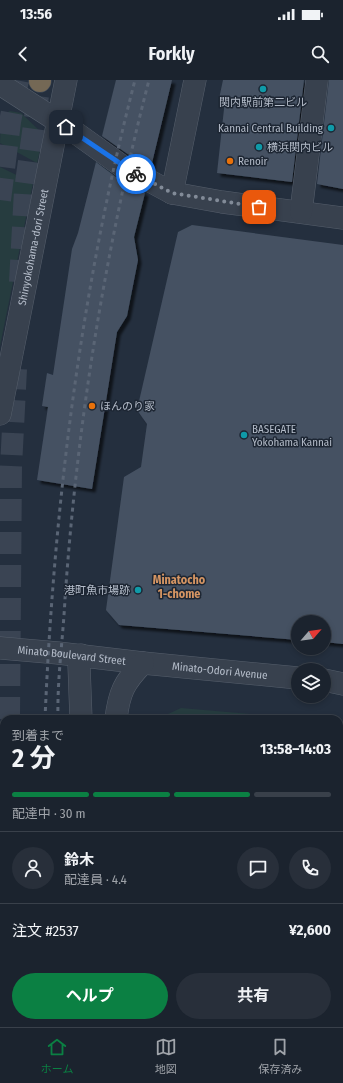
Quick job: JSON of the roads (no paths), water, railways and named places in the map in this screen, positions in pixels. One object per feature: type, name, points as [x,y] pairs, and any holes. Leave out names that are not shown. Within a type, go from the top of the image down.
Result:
[{"type":"street","name":"Shinyokohama-dori Street","points":[[0,414],[66,80]]},
{"type":"street","points":[[172,193],[195,80]]},
{"type":"street","points":[[301,212],[317,80]]},
{"type":"street","points":[[0,84],[122,166],[172,193],[222,202],[343,218]]},
{"type":"street","name":"Minato Boulevard Street","points":[[0,648],[81,655],[143,663]]},
{"type":"street","points":[[81,655],[79,665],[81,715]]},
{"type":"street","points":[[116,715],[118,701],[123,686],[143,663]]},
{"type":"street","name":"Minato-Odori Avenue","points":[[143,663],[291,677]]},
{"type":"street","points":[[331,681],[343,684]]},
{"type":"tunnel","points":[[0,200],[10,122],[18,80]]},
{"type":"tunnel","points":[[20,282],[25,190],[40,81]]},
{"type":"tunnel","points":[[9,715],[11,467],[16,369]]},
{"type":"railway","points":[[45,715],[55,558],[73,397],[99,238],[135,80]]},
{"type":"railway","points":[[58,715],[59,674],[70,533],[85,403],[106,273],[133,144],[149,80]]},
{"type":"place","name":"関内駅前第二ビル","points":[[263,89]]},
{"type":"place","name":"Kannai Central Building","points":[[331,128]]},
{"type":"place","name":"横浜関内ビル","points":[[259,147]]},
{"type":"place","name":"Renoir","points":[[230,161]]},
{"type":"place","name":"ほんのり家","points":[[92,406]]},
{"type":"place","name":"BASEGATE Yokohama Kannai","points":[[244,435]]},
{"type":"place","name":"港町魚市場跡","points":[[138,590]]},
{"type":"district","name":"Minatocho 1-chome","points":[[179,587]]}]
